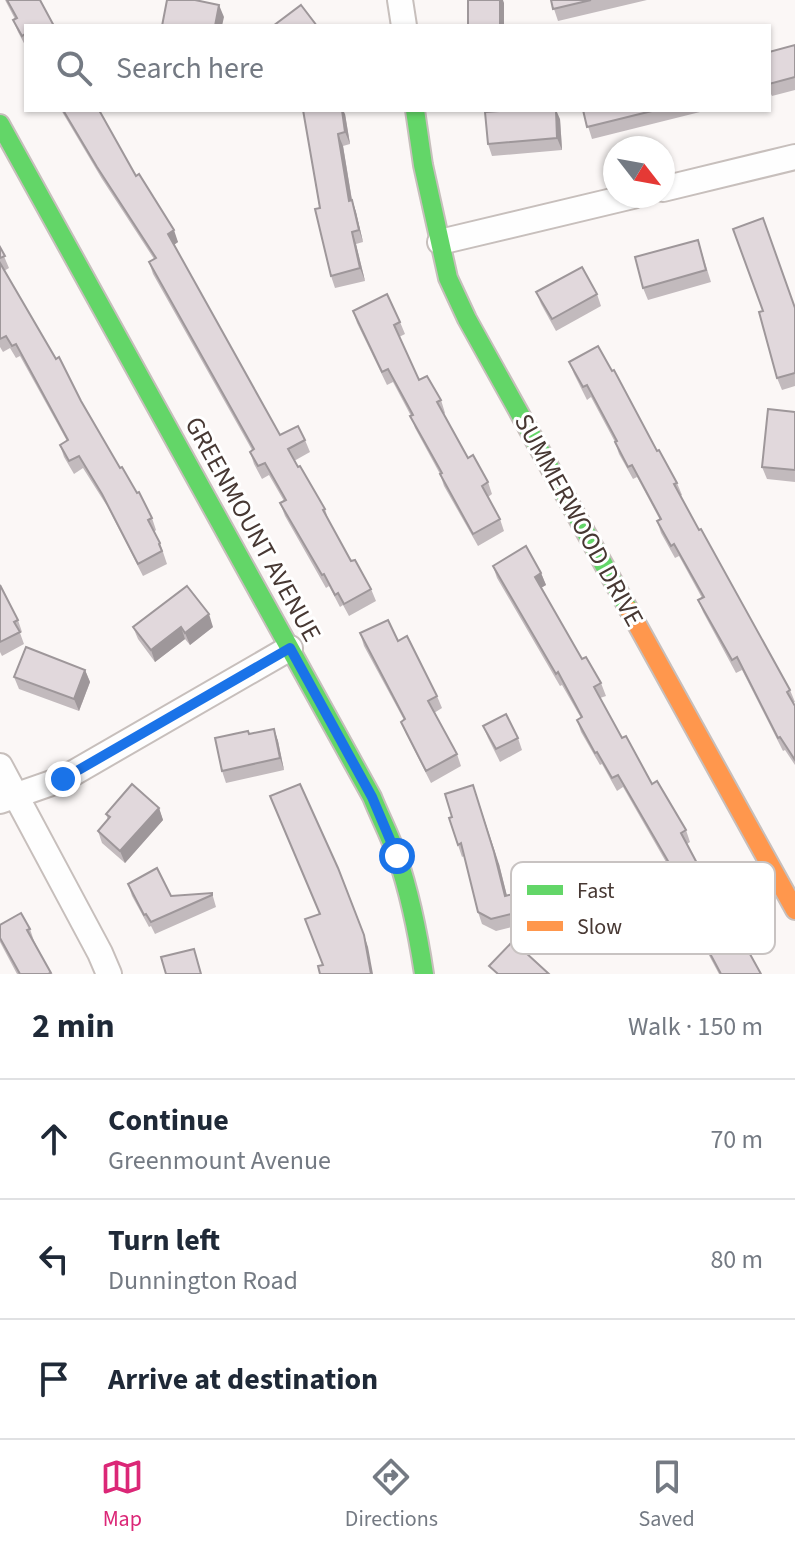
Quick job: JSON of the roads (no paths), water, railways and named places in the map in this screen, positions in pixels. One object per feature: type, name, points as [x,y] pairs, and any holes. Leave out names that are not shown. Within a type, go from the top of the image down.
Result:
[{"type":"street","points":[[400,0],[404,24]]},
{"type":"street","name":"SUMMERWOOD DRIVE","points":[[415,112],[423,165],[448,278],[467,319],[768,862]]},
{"type":"street","name":"GREENMOUNT AVENUE","points":[[0,124],[372,797],[397,856],[420,944],[424,974]]},
{"type":"street","points":[[675,186],[795,157]]},
{"type":"street","points":[[440,242],[603,203]]},
{"type":"street","points":[[8,799],[63,779],[290,648]]},
{"type":"street","points":[[0,766],[8,799],[100,953],[109,974]]},
{"type":"street","name":"SUMMERWOOD DRIVE","points":[[775,874],[795,910]]}]
